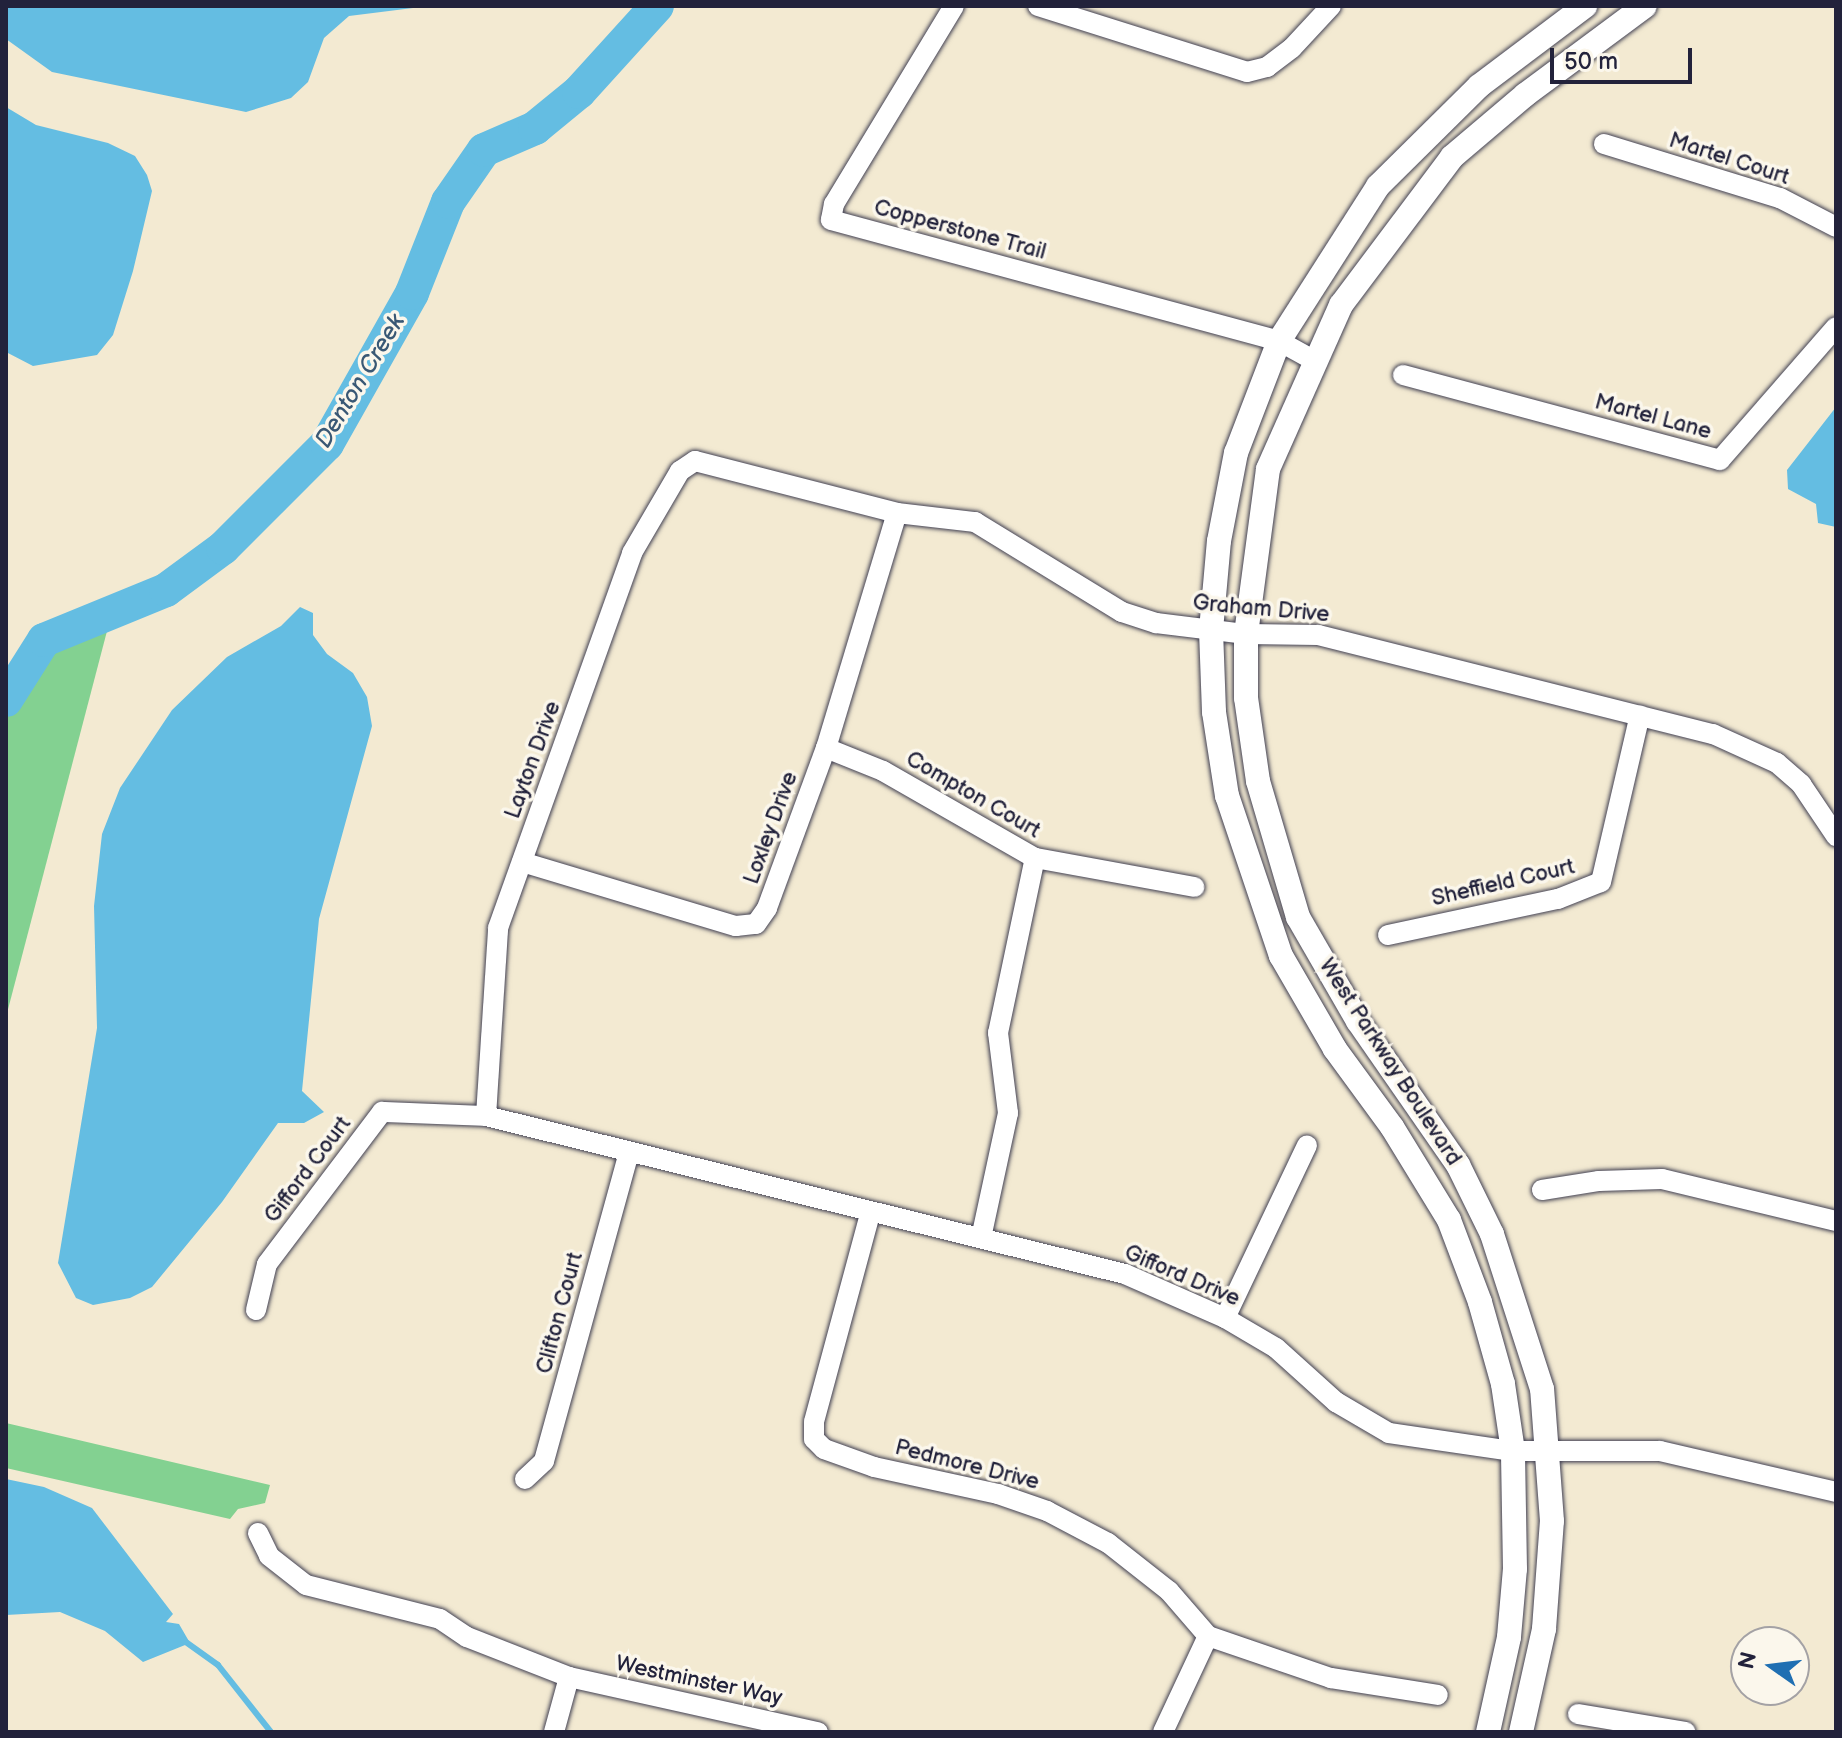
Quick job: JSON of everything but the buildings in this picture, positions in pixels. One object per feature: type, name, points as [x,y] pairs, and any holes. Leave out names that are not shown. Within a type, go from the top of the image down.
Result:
[{"type":"street","name":"Copperstone Trail","points":[[954,6],[834,204],[831,220],[1279,341],[1313,360]]},
{"type":"street","points":[[1038,6],[1247,72],[1267,67],[1292,48],[1331,6]]},
{"type":"street","name":"West Parkway Boulevard","points":[[1488,1732],[1509,1637],[1515,1569],[1511,1419],[1480,1302],[1449,1220],[1392,1127],[1335,1049],[1281,956],[1250,874],[1227,796],[1214,712],[1211,630],[1219,541],[1236,453],[1279,341],[1378,186],[1479,86],[1585,6]]},
{"type":"street","name":"West Parkway Boulevard","points":[[1521,1732],[1544,1629],[1552,1521],[1542,1389],[1492,1234],[1458,1165],[1358,1021],[1298,917],[1258,781],[1246,698],[1246,634],[1268,469],[1313,360],[1341,305],[1452,157],[1525,95],[1645,6]]},
{"type":"street","name":"Martel Court","points":[[1604,144],[1780,198],[1836,227]]},
{"type":"street","name":"Martel Lane","points":[[1403,375],[1720,460],[1836,327]]},
{"type":"street","name":"Layton Drive","points":[[486,1116],[493,957],[522,862],[642,531],[680,471],[695,461],[711,463]]},
{"type":"street","name":"Graham Drive","points":[[711,463],[897,513],[975,522],[1122,612],[1211,630],[1318,635],[1713,734],[1777,763],[1801,784],[1836,836]]},
{"type":"street","name":"Loxley Drive","points":[[522,862],[736,926],[756,924],[767,908],[826,748],[897,513]]},
{"type":"street","name":"Sheffield Court","points":[[1388,935],[1558,899],[1601,882],[1640,715]]},
{"type":"street","name":"Compton Court","points":[[826,748],[883,771],[1035,858],[1194,887]]},
{"type":"street","points":[[981,1238],[1008,1113],[998,1033],[1035,858]]},
{"type":"street","name":"Gifford Court","points":[[256,1310],[267,1264],[382,1112],[486,1116]]},
{"type":"street","name":"Gifford Drive","points":[[486,1116],[870,1214],[1125,1274],[1225,1318],[1276,1348],[1336,1402],[1389,1433],[1513,1451],[1547,1453],[1593,1447],[1660,1451],[1836,1492]]},
{"type":"street","points":[[1225,1318],[1307,1145]]},
{"type":"street","name":"Clifton Court","points":[[525,1479],[544,1461],[629,1152]]},
{"type":"street","points":[[1542,1190],[1599,1181],[1662,1179],[1836,1221]]},
{"type":"street","name":"Pedmore Drive","points":[[870,1214],[823,1375],[814,1439],[824,1449],[874,1467],[998,1494],[1047,1511],[1133,1562],[1169,1591],[1208,1636]]},
{"type":"street","name":"Westminster Way","points":[[258,1533],[269,1556],[306,1585],[440,1619],[467,1637],[569,1677],[818,1732]]},
{"type":"street","points":[[1163,1732],[1208,1636],[1331,1678],[1438,1695]]},
{"type":"street","points":[[554,1732],[569,1677]]},
{"type":"street","points":[[1578,1714],[1686,1732]]},
{"type":"green space","points":[[112,612],[6,1017],[6,700],[44,640]]},
{"type":"green space","points":[[6,1423],[270,1485],[265,1503],[238,1509],[230,1519],[6,1468]]},
{"type":"water","points":[[6,6],[429,6],[349,16],[324,38],[308,82],[291,98],[246,112],[52,72],[6,39]]},
{"type":"water","points":[[6,107],[36,125],[108,143],[135,156],[147,175],[152,191],[133,271],[113,335],[97,355],[33,366],[6,352]]},
{"type":"water","points":[[1836,407],[1836,527],[1818,523],[1816,504],[1788,489],[1787,470]]},
{"type":"water","points":[[300,607],[313,613],[313,635],[327,654],[353,673],[367,697],[372,726],[319,919],[302,1091],[324,1112],[304,1123],[278,1123],[222,1202],[152,1287],[130,1298],[93,1305],[76,1298],[58,1263],[97,1028],[94,906],[102,834],[120,788],[172,710],[227,657],[281,626]]},
{"type":"water","points":[[6,1479],[44,1487],[92,1508],[173,1614],[166,1622],[179,1624],[190,1643],[143,1662],[105,1631],[60,1612],[6,1615]]},
{"type":"waterway","name":"Denton Creek","points":[[6,700],[44,640],[166,590],[223,548],[327,444],[412,293],[448,202],[484,150],[535,128],[579,92],[657,6]]},
{"type":"waterway","points":[[183,1640],[218,1665],[271,1732]]}]
